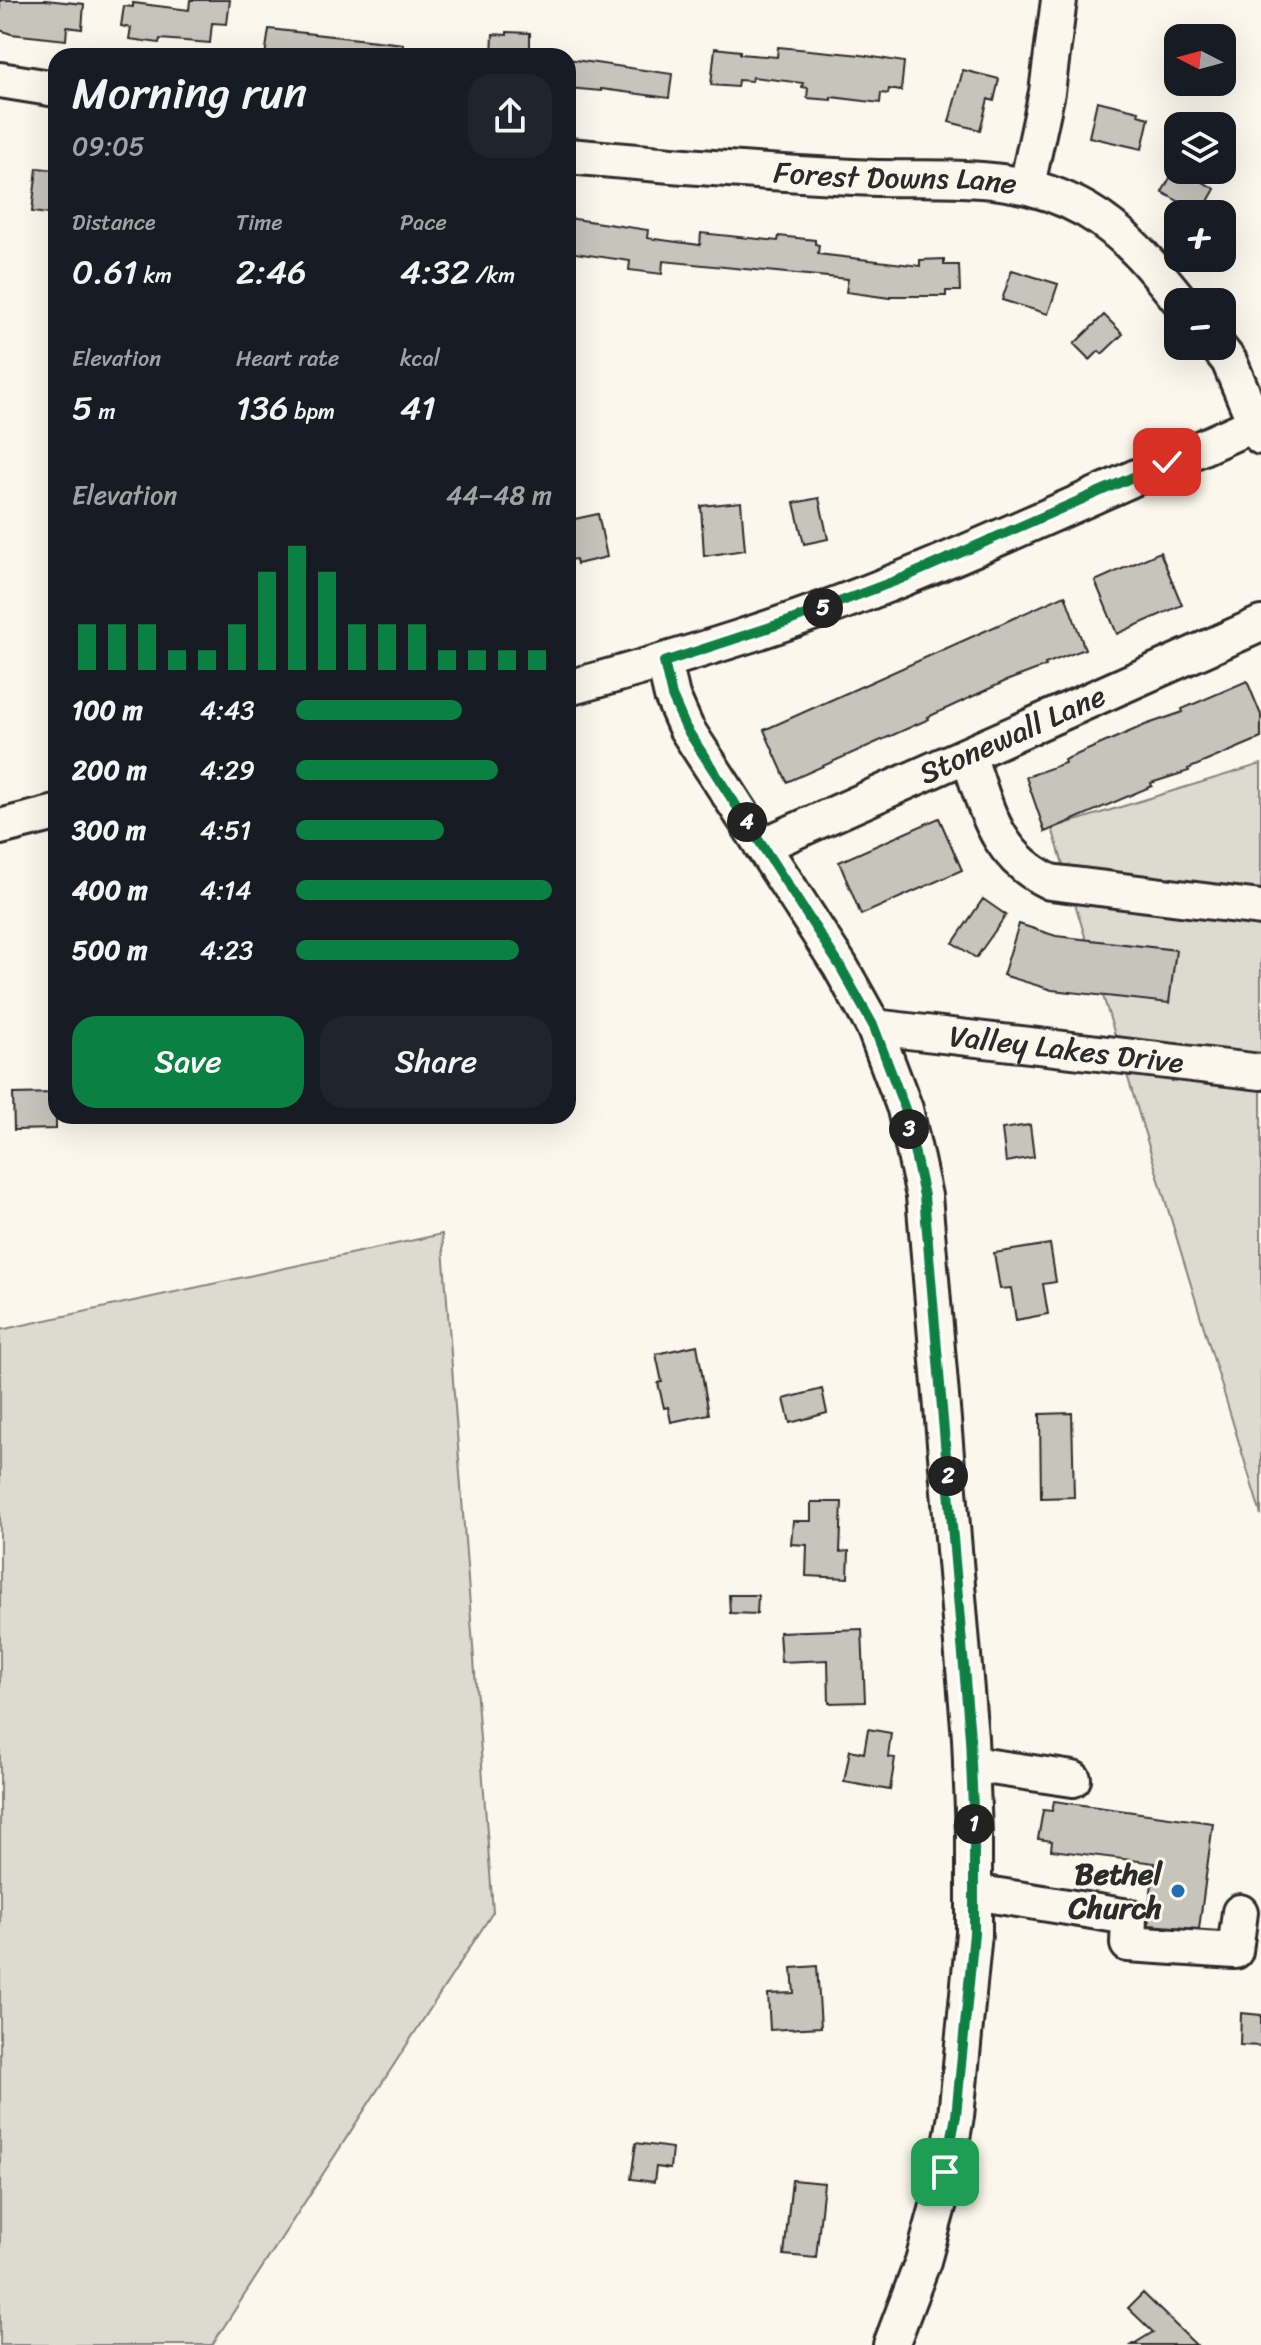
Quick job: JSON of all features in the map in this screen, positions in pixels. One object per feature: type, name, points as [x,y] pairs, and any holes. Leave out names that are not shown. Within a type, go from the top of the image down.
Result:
[{"type":"street","points":[[1027,185],[1047,92],[1059,0]]},
{"type":"street","points":[[0,80],[48,88]]},
{"type":"street","name":"Forest Downs Lane","points":[[576,157],[709,169],[866,178],[991,179],[1027,185],[1085,210],[1136,247],[1170,288]]},
{"type":"street","points":[[576,686],[664,662],[789,621],[903,578],[1259,427],[1228,360]]},
{"type":"street","name":"Stonewall Lane","points":[[762,846],[1261,624]]},
{"type":"street","points":[[664,662],[672,696],[686,728],[840,966],[874,1027],[905,1109],[924,1196],[971,1764],[974,1933],[956,2116],[943,2188],[923,2261],[891,2345]]},
{"type":"street","points":[[968,755],[993,824],[1012,857],[1029,872],[1050,882],[1261,908]]},
{"type":"street","points":[[0,827],[48,815]]},
{"type":"street","name":"Valley Lakes Drive","points":[[874,1027],[1261,1072]]},
{"type":"street","points":[[971,1764],[1073,1779]]},
{"type":"street","points":[[974,1892],[1129,1917],[1128,1944],[1235,1951],[1240,1912]]},
{"type":"shaded area","points":[[1261,764],[1261,1515],[1052,828]]},
{"type":"shaded area","points":[[442,1234],[493,1912],[212,2345],[0,2345],[0,1330]]},
{"type":"building","points":[[0,0],[84,4],[82,29],[67,27],[66,40],[11,34],[0,30]]},
{"type":"building","points":[[190,0],[230,0],[227,24],[212,23],[210,43],[160,39],[159,43],[129,39],[131,28],[121,26],[124,6],[133,7],[133,3],[189,10]]},
{"type":"building","points":[[269,29],[403,44],[403,48],[266,48]]},
{"type":"building","points":[[507,32],[530,33],[530,48],[492,48],[493,34],[507,35]]},
{"type":"building","points":[[778,47],[904,62],[901,91],[889,89],[888,94],[881,93],[880,103],[831,97],[831,100],[807,98],[808,88],[802,87],[803,83],[753,77],[752,81],[738,80],[737,87],[711,85],[715,48],[777,57]]},
{"type":"building","points":[[576,60],[672,74],[669,98],[576,89]]},
{"type":"building","points":[[963,70],[999,79],[994,101],[988,99],[980,130],[949,122]]},
{"type":"building","points":[[1097,101],[1139,111],[1138,115],[1149,118],[1142,149],[1089,137]]},
{"type":"building","points":[[37,168],[48,169],[48,214],[32,212]]},
{"type":"building","points":[[1166,184],[1206,184],[1215,189],[1209,200],[1176,200],[1162,192]]},
{"type":"building","points":[[576,219],[648,230],[647,238],[700,245],[701,233],[778,241],[779,236],[815,240],[815,244],[819,245],[818,254],[920,266],[920,260],[944,259],[944,265],[959,265],[960,291],[946,291],[946,296],[890,298],[846,292],[848,279],[663,261],[662,274],[629,270],[630,261],[576,253]]},
{"type":"building","points":[[1012,270],[1058,284],[1048,314],[1002,300]]},
{"type":"building","points":[[1104,315],[1123,334],[1102,354],[1099,351],[1090,360],[1074,344]]},
{"type":"building","points":[[819,498],[828,539],[804,544],[794,503]]},
{"type":"building","points":[[741,502],[745,550],[704,556],[701,506]]},
{"type":"building","points":[[598,514],[607,557],[577,564],[576,519]]},
{"type":"building","points":[[1160,552],[1182,605],[1117,634],[1095,581]]},
{"type":"building","points":[[1065,595],[1085,649],[1006,681],[787,782],[764,730]]},
{"type":"building","points":[[1247,681],[1261,715],[1261,738],[1189,771],[1151,783],[1152,786],[1045,832],[1026,777],[1065,763],[1064,760],[1145,725],[1183,712],[1182,709]]},
{"type":"building","points":[[939,818],[962,870],[861,915],[839,862]]},
{"type":"building","points":[[983,899],[1006,915],[976,958],[953,943]]},
{"type":"building","points":[[1019,924],[1056,936],[1176,950],[1169,1003],[1052,990],[1003,975]]},
{"type":"building","points":[[48,1093],[48,1124],[56,1124],[56,1129],[14,1130],[13,1094]]},
{"type":"building","points":[[1030,1125],[1034,1157],[1006,1162],[1002,1129]]},
{"type":"building","points":[[1050,1244],[1056,1282],[1043,1284],[1048,1314],[1016,1320],[1011,1288],[1000,1289],[994,1253]]},
{"type":"building","points":[[697,1345],[709,1414],[671,1422],[658,1383],[662,1382],[656,1354]]},
{"type":"building","points":[[822,1389],[827,1413],[790,1423],[784,1399]]},
{"type":"building","points":[[1072,1413],[1074,1497],[1041,1498],[1040,1414]]},
{"type":"building","points":[[811,1502],[842,1502],[840,1552],[849,1551],[848,1578],[806,1576],[807,1545],[791,1544],[793,1521],[811,1521]]},
{"type":"building","points":[[729,1595],[758,1595],[757,1614],[730,1613]]},
{"type":"building","points":[[862,1629],[865,1702],[829,1703],[828,1660],[781,1662],[779,1632]]},
{"type":"building","points":[[868,1729],[891,1733],[888,1757],[895,1758],[890,1790],[844,1782],[850,1750],[864,1753]]},
{"type":"building","name":"Bethel Church","points":[[1054,1801],[1213,1823],[1199,1929],[1149,1925],[1155,1863],[1051,1850],[1052,1841],[1038,1839],[1043,1810],[1052,1811]]},
{"type":"building","points":[[817,1966],[821,2027],[770,2030],[768,1994],[794,1993],[792,1968]]},
{"type":"building","points":[[1241,2013],[1261,2015],[1261,2046],[1240,2045]]},
{"type":"building","points":[[636,2143],[672,2148],[670,2169],[656,2167],[654,2182],[631,2179]]},
{"type":"building","points":[[792,2180],[824,2183],[816,2258],[784,2255]]},
{"type":"building","points":[[1143,2293],[1196,2345],[1132,2345],[1153,2332],[1128,2308]]},
{"type":"place","name":"Bethel Church","points":[[1178,1891]]},
{"type":"route","points":[[945,2172],[956,2116],[974,1933],[974,1833],[970,1738],[924,1196],[905,1109],[874,1027],[840,966],[686,728],[672,696],[664,662],[789,621],[903,578],[1167,462]]}]
